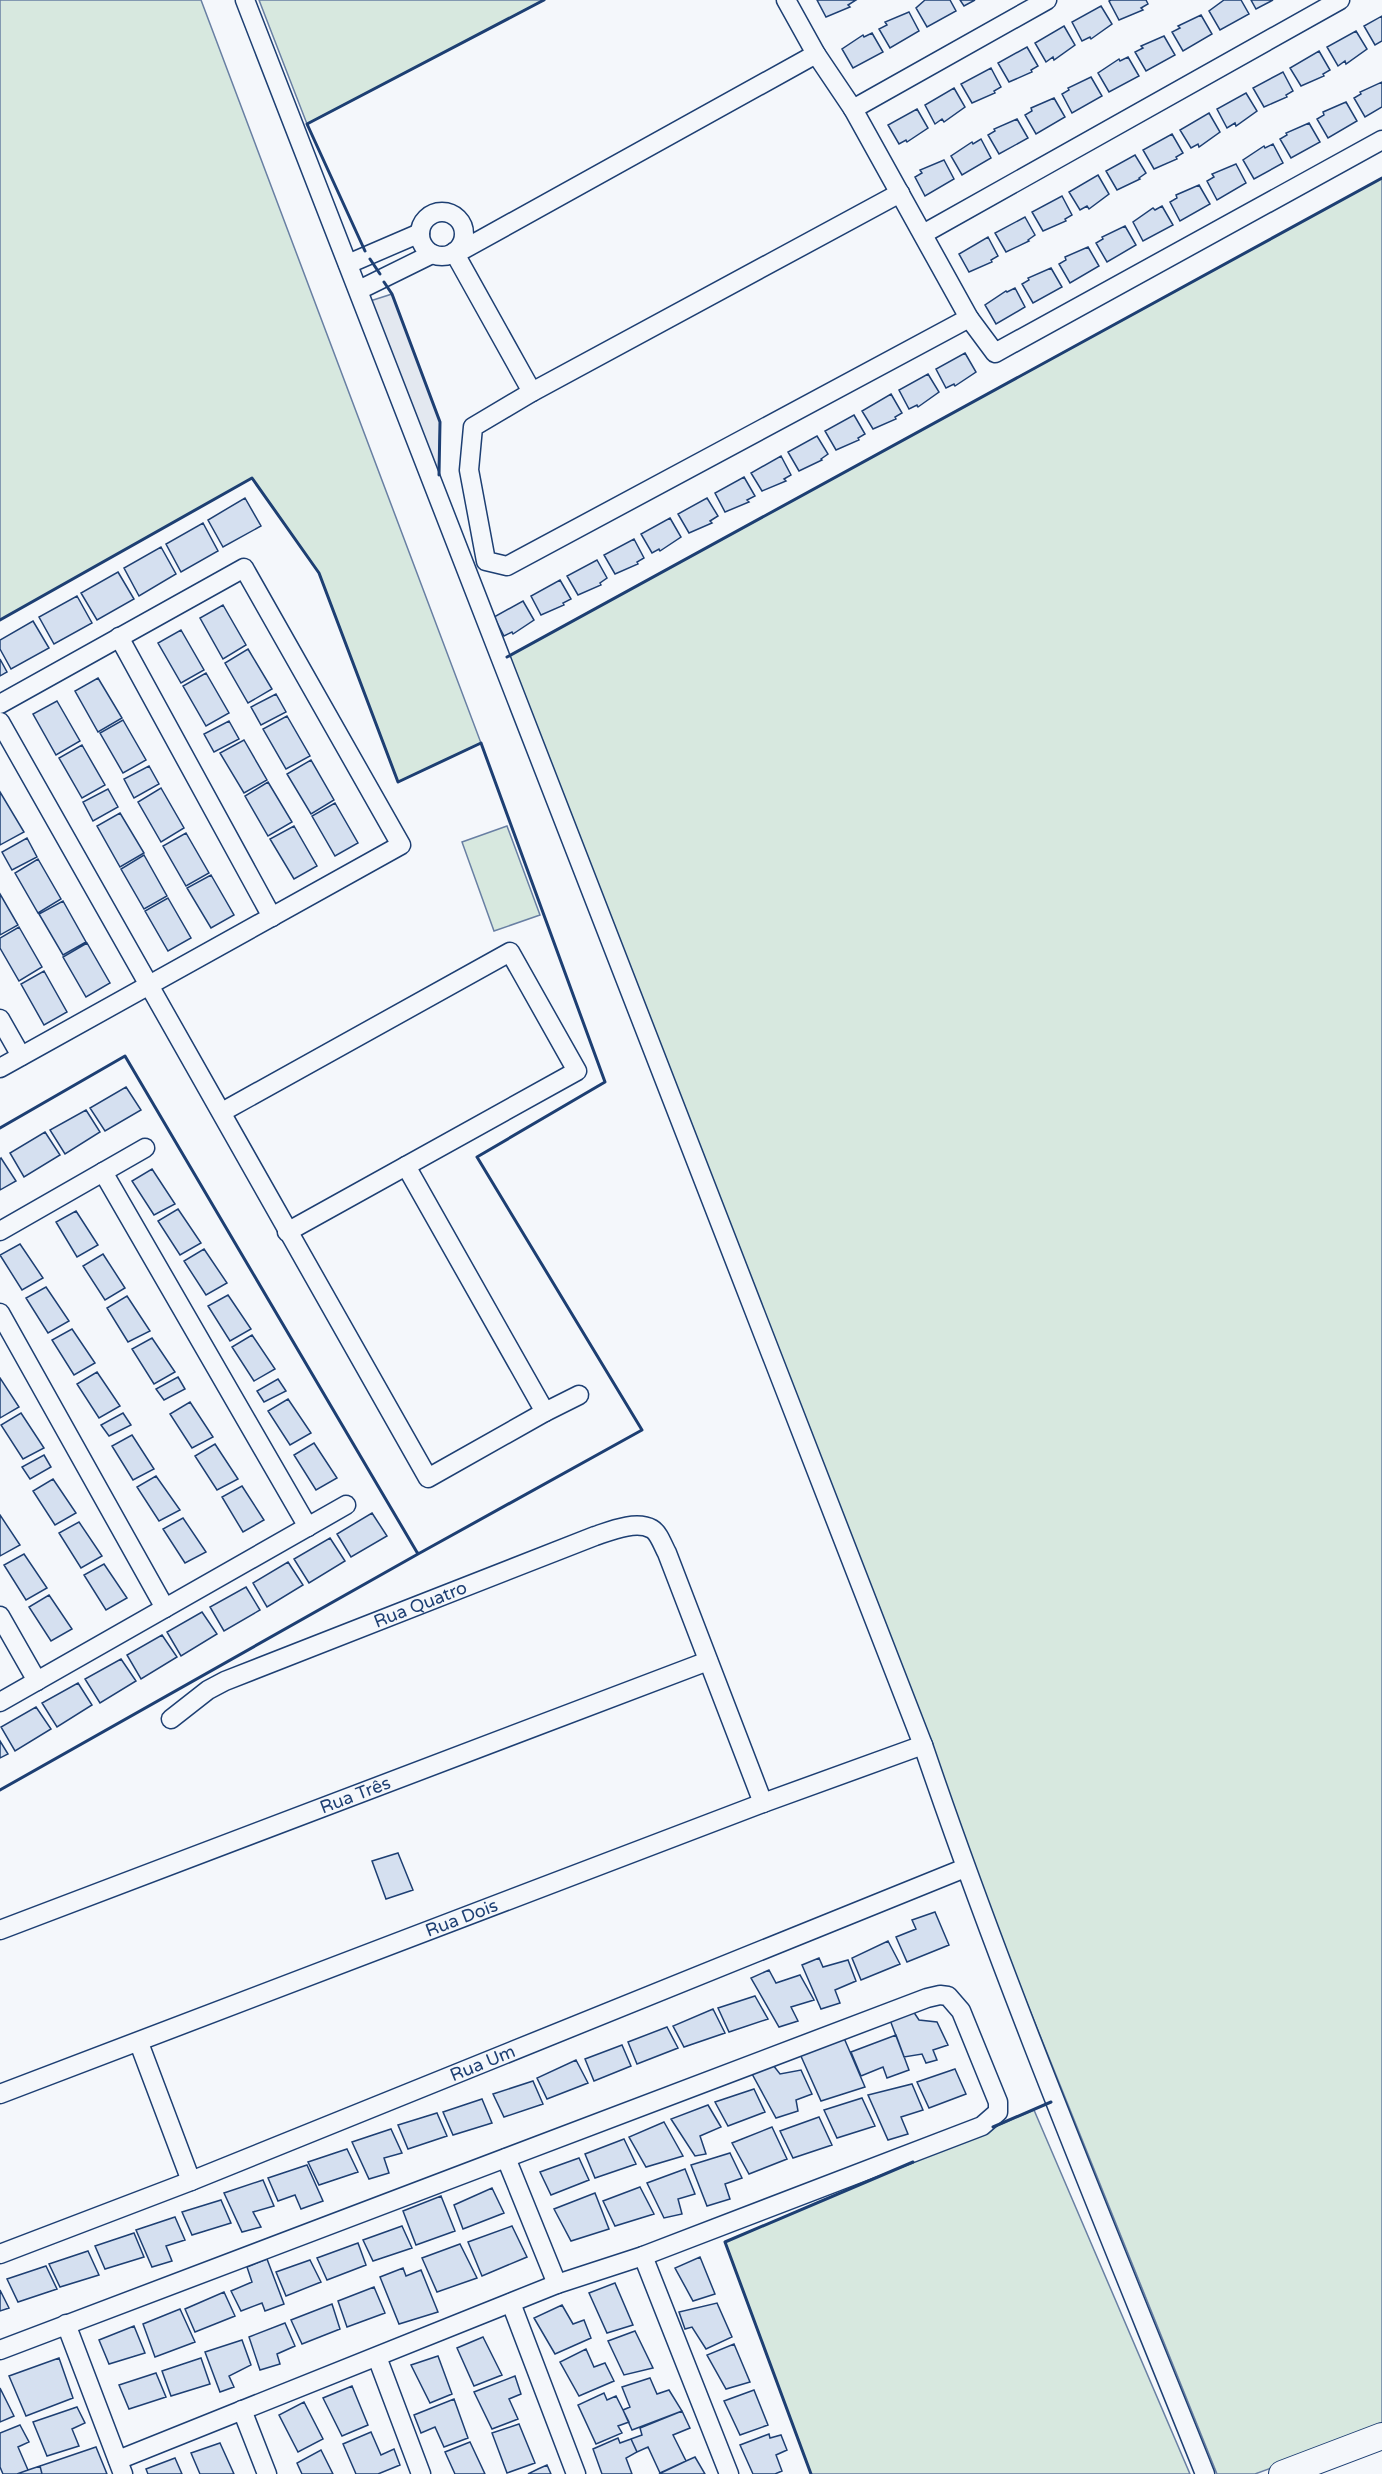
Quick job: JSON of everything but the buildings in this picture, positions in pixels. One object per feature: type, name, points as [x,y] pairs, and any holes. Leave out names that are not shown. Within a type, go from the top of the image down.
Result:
[{"type":"main road","points":[[1282,2474],[1382,2436]]},
{"type":"street","points":[[245,0],[923,1745],[965,1868],[1055,2101],[1205,2474]]},
{"type":"street","points":[[786,0],[816,54],[853,109],[969,318],[995,353],[1382,140]]},
{"type":"street","points":[[853,109],[1047,0]]},
{"type":"street","points":[[923,234],[1340,0]]},
{"type":"street","points":[[454,252],[462,244],[464,232],[462,224],[456,217],[444,213],[431,215],[424,222],[420,233],[423,245],[432,254],[443,256],[457,253],[816,54]]},
{"type":"street","points":[[900,193],[532,392],[473,427],[468,470],[486,561],[507,566],[969,318]]},
{"type":"street","points":[[348,264],[420,233]]},
{"type":"street","points":[[454,252],[532,392]]},
{"type":"street","points":[[358,290],[432,254]]},
{"type":"street","points":[[0,704],[244,568],[401,845],[0,1068]]},
{"type":"street","points":[[119,638],[272,917]]},
{"type":"street","points":[[0,722],[222,1112],[286,1232],[428,1478],[579,1395]]},
{"type":"street","points":[[222,1112],[510,952],[577,1071],[286,1232]]},
{"type":"street","points":[[0,1019],[21,1056]]},
{"type":"street","points":[[0,1231],[145,1148]]},
{"type":"street","points":[[406,1166],[545,1413]]},
{"type":"street","points":[[103,1172],[308,1527]]},
{"type":"street","points":[[0,1313],[165,1608]]},
{"type":"street","points":[[0,1702],[346,1505]]},
{"type":"street","name":"Rua Quatro","points":[[171,1719],[208,1690],[225,1681],[595,1536],[627,1527],[646,1527],[657,1534],[667,1553],[708,1661]]},
{"type":"street","points":[[0,1616],[37,1681]]},
{"type":"street","points":[[708,1661],[763,1803]]},
{"type":"street","name":"Rua Três","points":[[0,1930],[708,1661]]},
{"type":"street","name":"Rua Dois","points":[[0,2094],[139,2043],[763,1803],[923,1745]]},
{"type":"street","name":"Rua Um","points":[[0,2254],[192,2181],[965,1868]]},
{"type":"street","points":[[0,2350],[66,2324],[927,1998],[945,1995],[953,1999],[961,2011],[996,2094],[998,2112],[982,2126],[643,2256],[556,2284],[242,2410],[121,2467],[66,2324]]},
{"type":"street","points":[[139,2043],[192,2181]]},
{"type":"street","points":[[506,2158],[556,2284]]},
{"type":"street","points":[[643,2256],[729,2474]]},
{"type":"street","points":[[512,2303],[576,2474]]},
{"type":"street","points":[[377,2357],[421,2474]]},
{"type":"street","points":[[242,2410],[267,2474]]},
{"type":"shaded area","points":[[0,0],[201,0],[481,743],[398,782],[319,573],[252,478],[0,620]]},
{"type":"shaded area","points":[[259,0],[544,0],[307,124]]},
{"type":"shaded area","points":[[1382,178],[1382,2427],[1255,2474],[1217,2474],[970,1862],[507,657]]},
{"type":"shaded area","points":[[392,294],[440,422],[438,482],[367,302]]},
{"type":"shaded area","points":[[507,826],[540,915],[494,931],[462,842]]},
{"type":"shaded area","points":[[1034,2110],[1190,2474],[811,2474],[725,2242]]},
{"type":"wall","points":[[365,251],[307,124],[544,0]]},
{"type":"wall","points":[[507,657],[1382,178]]},
{"type":"wall","points":[[370,259],[380,274]]},
{"type":"wall","points":[[384,282],[392,294],[440,422],[439,475]]},
{"type":"wall","points":[[0,620],[252,478],[319,573],[398,782],[481,743],[605,1082],[477,1157],[642,1430],[418,1554],[125,1056],[0,1128]]},
{"type":"wall","points":[[0,1790],[418,1554],[417,1552]]},
{"type":"wall","points":[[993,2127],[1051,2102]]},
{"type":"wall","points":[[811,2474],[725,2242],[913,2162]]}]
